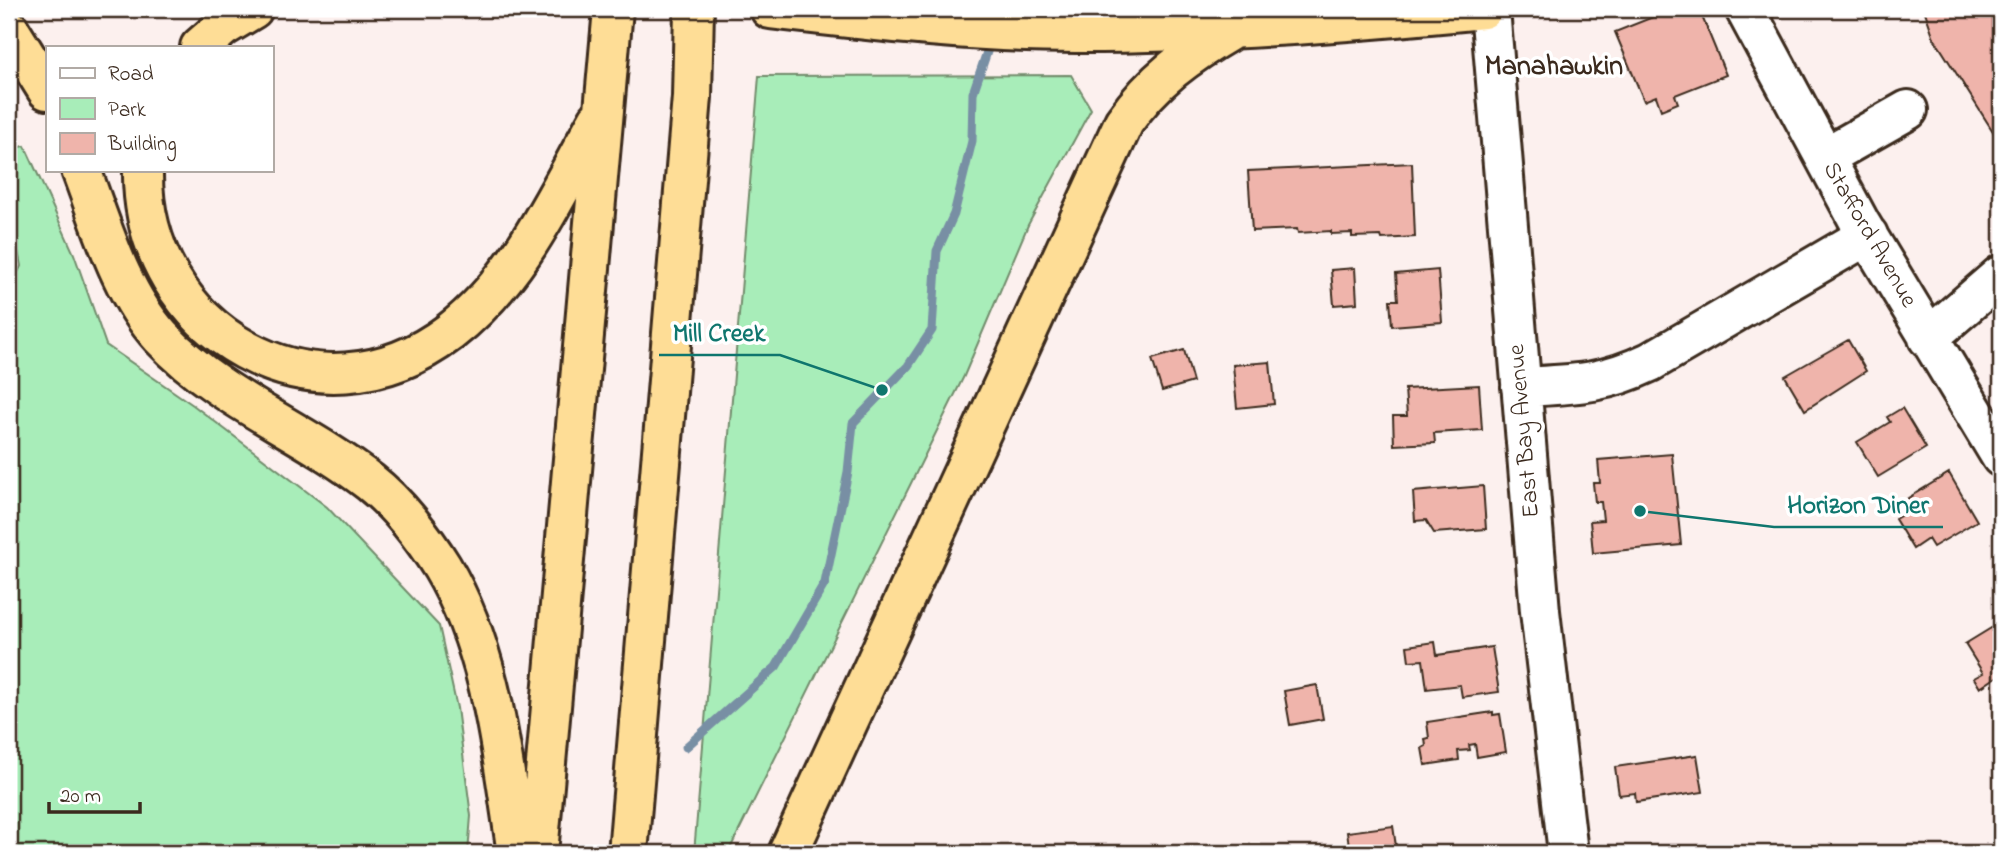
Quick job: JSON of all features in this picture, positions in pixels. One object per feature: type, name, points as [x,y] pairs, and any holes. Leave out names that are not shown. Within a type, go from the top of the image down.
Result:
[{"type":"highway","points":[[201,46],[223,27],[253,9]]},
{"type":"highway","points":[[538,853],[613,9]]},
{"type":"highway","points":[[628,853],[692,97],[694,9]]},
{"type":"highway","points":[[770,9],[969,29],[1024,31],[1231,30],[1483,9]]},
{"type":"highway","points":[[9,29],[46,88]]},
{"type":"highway","points":[[788,853],[1124,122],[1140,98],[1176,64],[1231,30]]},
{"type":"highway","points":[[143,172],[143,199],[160,261],[176,290],[197,315],[223,338],[256,357],[286,367],[345,372],[389,363],[428,346],[485,300],[521,258],[606,93]]},
{"type":"highway","points":[[82,172],[125,283],[159,335],[209,379],[372,483],[412,527],[442,568],[472,635],[496,715],[517,853]]},
{"type":"street","name":"East Bay Avenue","points":[[1490,9],[1540,611],[1568,853]]},
{"type":"street","name":"Stafford Avenue","points":[[1745,9],[1868,235],[2001,457]]},
{"type":"street","points":[[1825,157],[1908,110]]},
{"type":"street","points":[[1521,387],[1599,382],[1620,376],[1650,362],[1868,235]]},
{"type":"street","points":[[1928,338],[2001,275]]},
{"type":"green space","points":[[1071,75],[1091,109],[1028,225],[964,376],[728,853],[694,853],[759,76]]},
{"type":"green space","points":[[25,146],[74,254],[106,345],[193,405],[327,507],[439,626],[457,708],[471,816],[468,853],[9,853],[9,290],[21,266],[9,206],[9,149]]},
{"type":"building","points":[[1673,9],[1699,9],[1726,75],[1675,95],[1678,103],[1661,110],[1656,96],[1644,101],[1615,32]]},
{"type":"building","points":[[1924,9],[2001,9],[2001,144],[1934,38]]},
{"type":"building","points":[[1412,163],[1415,237],[1352,237],[1352,233],[1298,233],[1297,229],[1252,231],[1248,171]]},
{"type":"building","points":[[1355,268],[1357,303],[1334,305],[1331,270]]},
{"type":"building","points":[[1438,270],[1442,322],[1392,326],[1390,300],[1398,300],[1396,274]]},
{"type":"building","points":[[1848,340],[1866,371],[1805,410],[1785,376]]},
{"type":"building","points":[[1184,350],[1193,382],[1162,391],[1152,359]]},
{"type":"building","points":[[1270,362],[1274,404],[1237,408],[1233,365]]},
{"type":"building","points":[[1479,385],[1482,430],[1434,433],[1435,443],[1394,445],[1393,416],[1407,416],[1405,389]]},
{"type":"building","points":[[1902,408],[1926,448],[1878,477],[1857,442],[1890,422],[1887,417]]},
{"type":"building","points":[[1672,454],[1681,545],[1593,553],[1590,521],[1603,520],[1601,502],[1595,502],[1593,483],[1600,483],[1598,460]]},
{"type":"building","points":[[1949,473],[1977,521],[1933,547],[1928,539],[1913,549],[1895,519],[1914,508],[1908,498]]},
{"type":"building","points":[[1483,486],[1486,529],[1434,533],[1426,520],[1415,521],[1413,492]]},
{"type":"building","points":[[2001,622],[2001,674],[1980,688],[1974,678],[1983,673],[1965,644]]},
{"type":"building","points":[[1435,642],[1437,655],[1492,647],[1499,692],[1462,697],[1460,685],[1427,689],[1423,660],[1409,661],[1407,646]]},
{"type":"building","points":[[1317,685],[1323,719],[1290,725],[1284,691]]},
{"type":"building","points":[[1493,712],[1493,715],[1500,714],[1506,752],[1477,757],[1475,744],[1469,745],[1470,750],[1458,751],[1459,760],[1425,765],[1422,748],[1426,746],[1425,739],[1429,738],[1427,722]]},
{"type":"building","points":[[1697,755],[1703,792],[1636,802],[1635,793],[1619,795],[1615,767]]},
{"type":"building","points":[[1393,826],[1397,853],[1350,853],[1347,832]]},
{"type":"waterway","points":[[686,747],[776,667],[825,583],[848,472],[853,423],[908,366],[932,330],[937,251],[954,214],[972,141],[973,93],[991,40]]},
{"type":"place","name":"Mill Creek","points":[[882,390]]},
{"type":"place","name":"Horizon Diner","points":[[1640,511]]},
{"type":"district","name":"Manahawkin","points":[[1554,67]]}]
